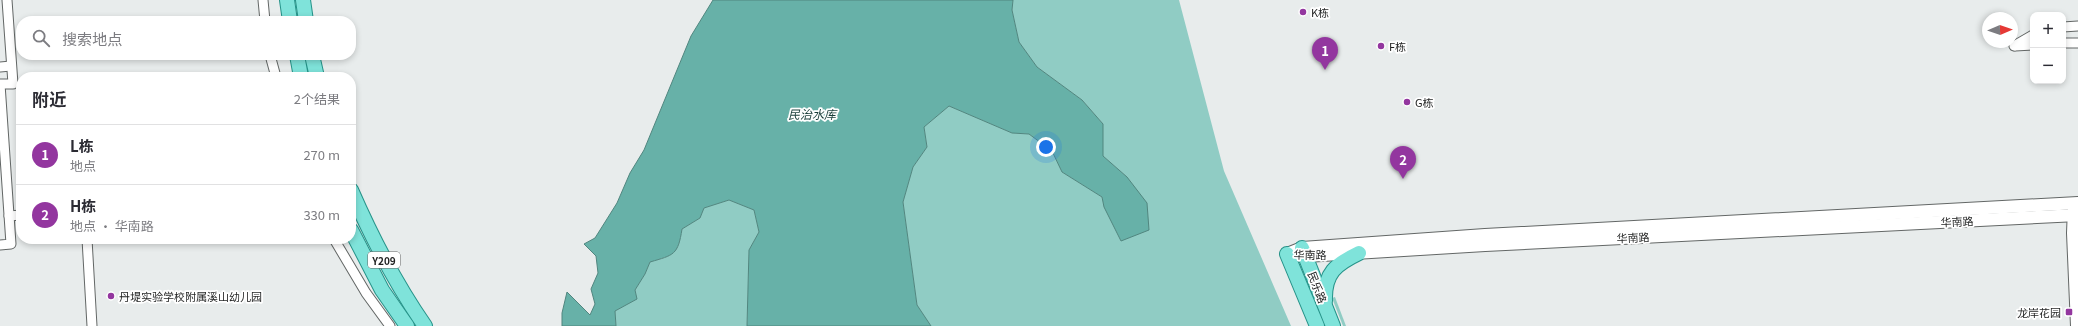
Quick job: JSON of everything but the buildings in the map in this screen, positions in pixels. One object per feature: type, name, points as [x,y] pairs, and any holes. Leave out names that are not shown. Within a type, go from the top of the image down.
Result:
[{"type":"main road","points":[[287,0],[289,16]]},
{"type":"main road","points":[[303,0],[305,16]]},
{"type":"main road","points":[[298,60],[301,72]]},
{"type":"main road","points":[[313,60],[316,72]]},
{"type":"main road","name":"Y209","points":[[356,201],[374,242],[397,284],[425,326]]},
{"type":"main road","points":[[2076,209],[2077,326]]},
{"type":"main road","name":"华南路","points":[[1287,254],[1485,235],[2076,209]]},
{"type":"main road","name":"华南路","points":[[1304,252],[1359,253],[2076,209]]},
{"type":"main road","name":"Y209","points":[[356,240],[382,290],[406,326]]},
{"type":"main road","name":"民乐路","points":[[1304,252],[1333,326]]},
{"type":"main road","points":[[1326,310],[1326,290],[1330,274],[1340,262],[1359,253]]},
{"type":"main road","name":"民乐路","points":[[1287,254],[1317,326]]},
{"type":"street","points":[[0,245],[11,244],[0,84],[13,84],[7,0]]},
{"type":"street","points":[[263,0],[265,16]]},
{"type":"street","points":[[2066,27],[2078,26]]},
{"type":"street","points":[[2030,36],[2014,46],[2030,45]]},
{"type":"street","points":[[2066,44],[2078,43]]},
{"type":"street","points":[[271,60],[275,72]]},
{"type":"street","points":[[0,67],[12,66]]},
{"type":"street","points":[[9,216],[16,215]]},
{"type":"street","points":[[87,244],[92,326]]},
{"type":"street","points":[[337,244],[366,292],[390,326]]},
{"type":"shaded area","points":[[1013,0],[1179,0],[1224,171],[1291,326],[931,326],[917,305],[903,202],[913,167],[927,147],[924,127],[949,106],[1012,133],[1029,134],[1052,151],[1062,172],[1102,197],[1105,207],[1121,241],[1127,177],[1103,156],[1103,124],[1082,100],[1037,67],[1019,42],[1012,10]]},
{"type":"shaded area","points":[[729,200],[754,210],[759,232],[749,250],[747,326],[616,326],[615,311],[636,299],[635,290],[645,274],[650,262],[664,258],[673,253],[679,244],[682,229],[700,218],[704,208]]},
{"type":"shaded area","points":[[1335,297],[1346,326],[1343,326],[1332,298]]},
{"type":"water","name":"民治水库","points":[[713,0],[1013,0],[1012,10],[1019,42],[1037,67],[1082,100],[1103,124],[1103,156],[1127,177],[1147,203],[1149,230],[1121,241],[1104,207],[1102,197],[1062,172],[1052,151],[1029,134],[1012,133],[949,106],[924,127],[927,147],[913,167],[903,202],[917,305],[931,326],[747,326],[749,250],[759,232],[754,210],[729,200],[704,208],[700,218],[682,229],[679,244],[674,253],[665,258],[650,262],[645,274],[635,290],[637,299],[615,311],[616,326],[562,326],[562,313],[567,292],[590,315],[595,304],[591,289],[598,273],[596,256],[584,244],[595,238],[617,203],[630,173],[644,150],[691,36]]},
{"type":"place","name":"K栋","points":[[1303,12]]},
{"type":"place","name":"F栋","points":[[1381,46]]},
{"type":"place","name":"L栋","points":[[1325,70]]},
{"type":"place","name":"G栋","points":[[1407,102]]},
{"type":"place","name":"H栋","points":[[1403,179]]},
{"type":"place","name":"丹堤实验学校附属溪山幼儿园","points":[[111,296]]},
{"type":"place","name":"龙岸花园","points":[[2069,312]]}]
